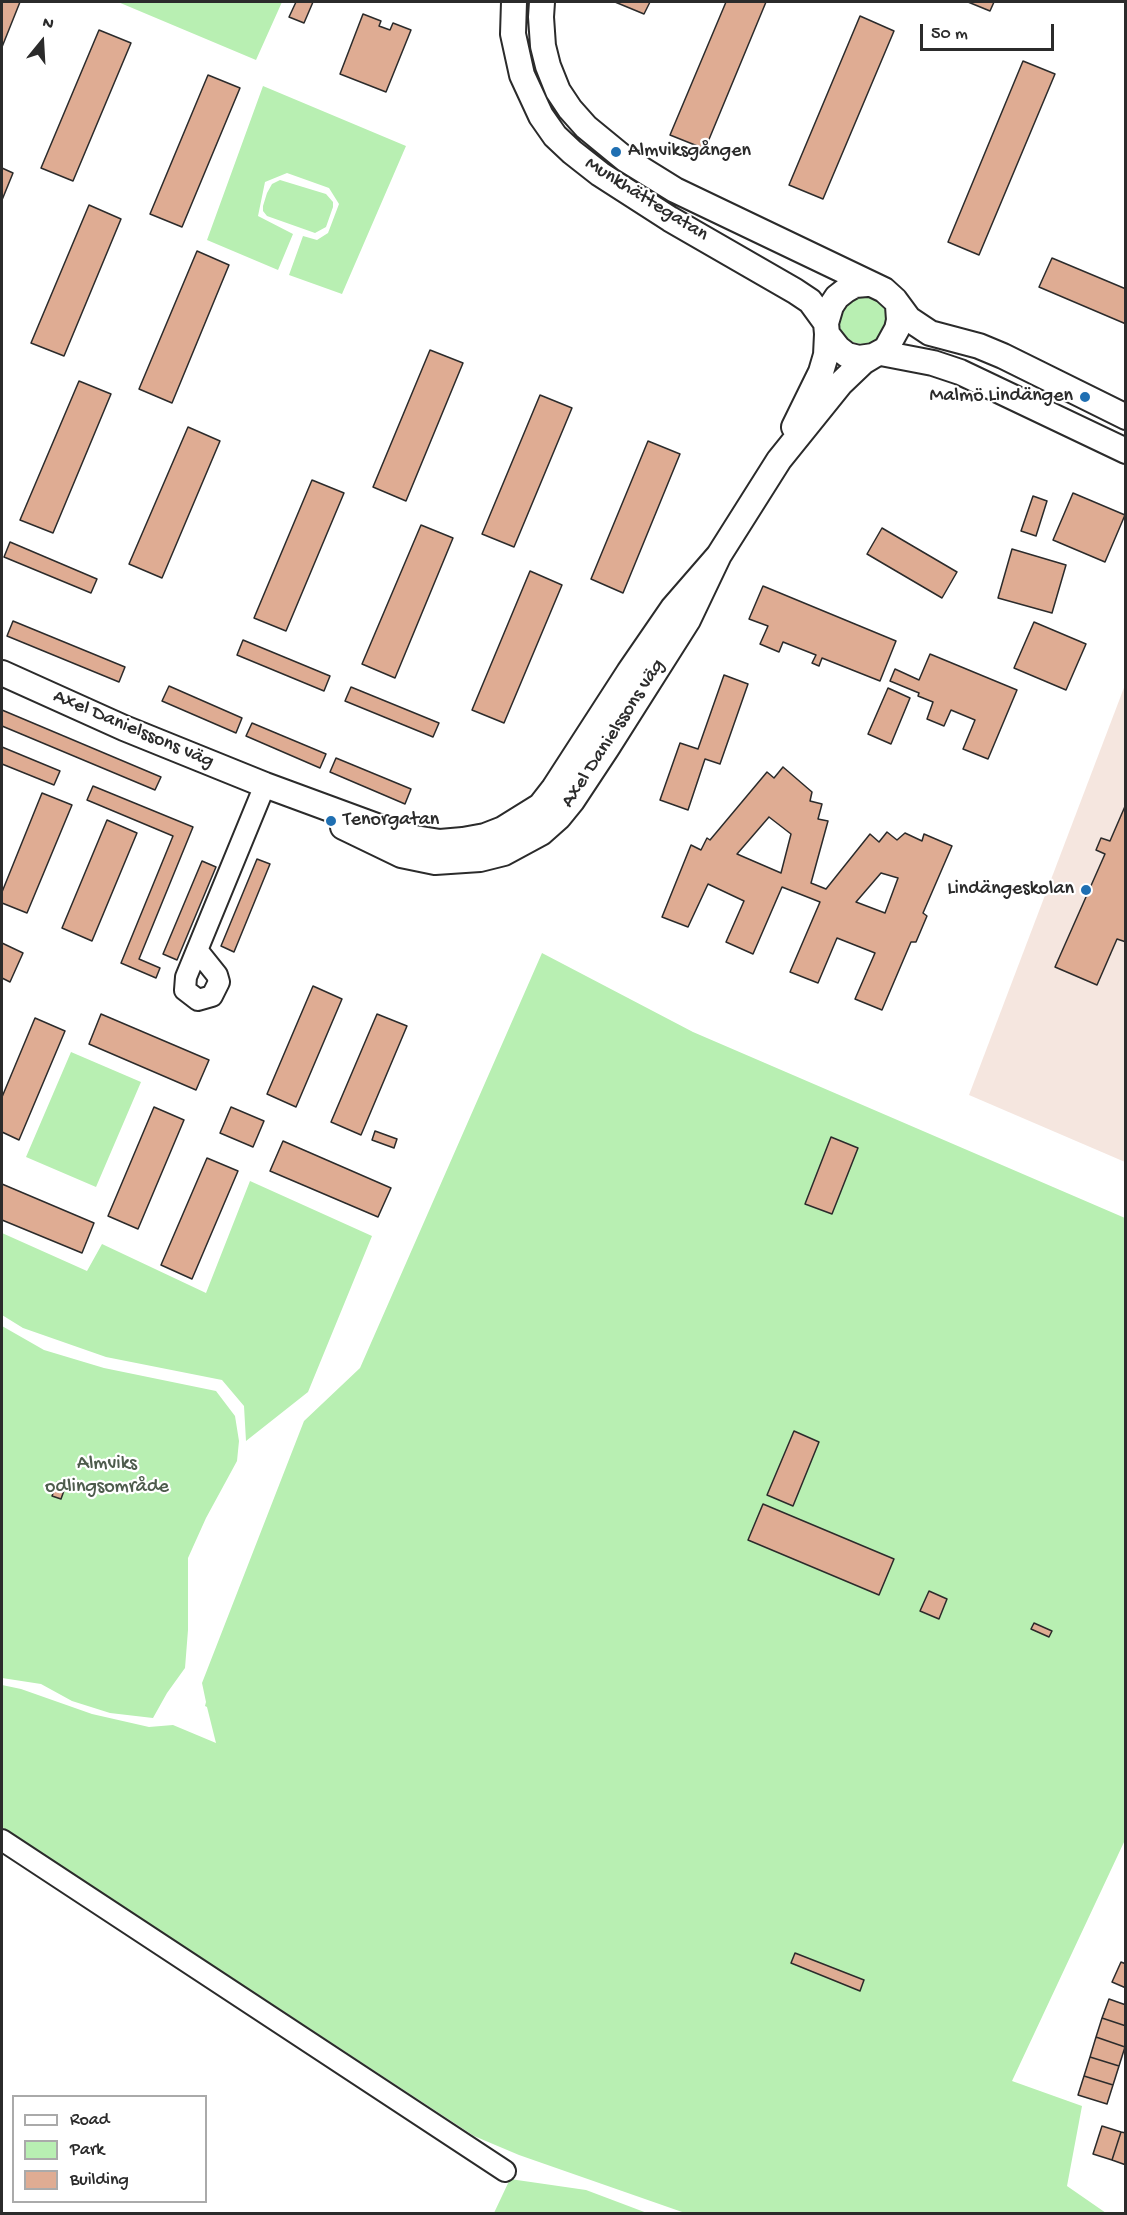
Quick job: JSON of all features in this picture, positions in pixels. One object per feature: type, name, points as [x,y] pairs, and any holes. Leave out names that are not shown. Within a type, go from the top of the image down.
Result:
[{"type":"street","name":"Munkhättegatan","points":[[514,2],[513,34],[522,75],[541,116],[564,144],[600,174],[661,213],[810,301],[838,348],[848,355],[859,358],[877,355],[933,363],[960,372],[1125,452]]},
{"type":"street","name":"Munkhättegatan","points":[[542,2],[541,17],[548,66],[558,91],[586,127],[625,159],[675,190],[867,284],[884,290],[895,300],[909,319],[930,333],[980,346],[1125,417]]},
{"type":"street","points":[[827,328],[831,306],[837,297],[855,285],[867,284]]},
{"type":"street","points":[[877,355],[890,344],[897,329],[898,306]]},
{"type":"street","name":"Axel Danielssons väg","points":[[779,460],[821,372],[826,355],[827,328]]},
{"type":"street","name":"Axel Danielssons väg","points":[[2,673],[124,728],[265,785],[415,838],[440,842],[485,836],[503,829],[540,806],[673,608],[719,555],[779,460],[841,383],[862,362],[877,355]]},
{"type":"street","points":[[197,950],[265,785]]},
{"type":"street","points":[[2,1840],[506,2171]]},
{"type":"shaded area","name":"Lindängeskolan","points":[[1125,685],[1125,1162],[969,1095]]},
{"type":"green space","points":[[118,2],[282,2],[256,60]]},
{"type":"green space","points":[[263,86],[406,146],[342,294],[289,275],[303,236],[317,240],[328,233],[339,204],[329,188],[287,173],[265,182],[258,216],[293,234],[278,270],[207,240]]},
{"type":"green space","points":[[280,180],[326,194],[333,202],[333,207],[326,227],[315,233],[267,216],[263,211],[263,206],[267,193],[272,184]]},
{"type":"green space","points":[[858,296],[868,296],[883,306],[887,320],[883,334],[877,340],[868,344],[858,344],[843,334],[839,325],[839,315],[849,300]]},
{"type":"green space","points":[[542,953],[693,1032],[1125,1218],[1125,1840],[1012,2081],[1082,2106],[1067,2186],[1106,2213],[685,2213],[519,2155],[474,2136],[2,1827],[2,1685],[21,1689],[92,1714],[149,1727],[173,1725],[216,1743],[205,1706],[202,1683],[304,1421],[360,1368]]},
{"type":"green space","points":[[71,1052],[141,1082],[96,1187],[26,1157]]},
{"type":"green space","points":[[250,1181],[372,1236],[308,1392],[246,1441],[244,1406],[222,1380],[106,1357],[23,1328],[2,1315],[2,1233],[87,1271],[102,1244],[206,1293]]},
{"type":"green space","name":"Almviks odlingsområde","points":[[2,1326],[44,1350],[104,1368],[216,1391],[235,1416],[239,1441],[237,1461],[206,1518],[188,1558],[188,1630],[185,1668],[153,1718],[110,1713],[72,1701],[41,1684],[2,1678]]},
{"type":"green space","points":[[510,2179],[586,2190],[647,2213],[494,2213]]},
{"type":"building","points":[[2,2],[20,2],[2,47]]},
{"type":"building","points":[[296,2],[313,2],[304,23],[289,17]]},
{"type":"building","points":[[615,2],[650,2],[644,14]]},
{"type":"building","points":[[726,2],[766,2],[705,149],[670,135]]},
{"type":"building","points":[[968,2],[994,2],[990,11]]},
{"type":"building","points":[[363,14],[381,21],[379,26],[390,30],[393,23],[411,30],[386,92],[340,74]]},
{"type":"building","points":[[860,16],[894,31],[823,199],[789,185]]},
{"type":"building","points":[[99,30],[131,43],[73,181],[41,168]]},
{"type":"building","points":[[1023,61],[1055,74],[979,255],[948,242]]},
{"type":"building","points":[[208,75],[240,88],[182,227],[150,214]]},
{"type":"building","points":[[2,168],[13,173],[2,200]]},
{"type":"building","points":[[89,205],[121,219],[64,356],[31,343]]},
{"type":"building","points":[[197,251],[229,265],[172,403],[139,389]]},
{"type":"building","points":[[1052,258],[1126,289],[1126,324],[1039,287]]},
{"type":"building","points":[[430,350],[463,363],[406,501],[373,487]]},
{"type":"building","points":[[79,381],[111,394],[53,533],[20,520]]},
{"type":"building","points":[[540,395],[572,408],[514,547],[482,534]]},
{"type":"building","points":[[188,427],[220,441],[162,578],[129,564]]},
{"type":"building","points":[[648,441],[680,454],[623,593],[591,579]]},
{"type":"building","points":[[312,480],[344,493],[286,631],[254,618]]},
{"type":"building","points":[[1073,493],[1125,515],[1105,562],[1053,540]]},
{"type":"building","points":[[1033,496],[1047,501],[1036,536],[1021,531]]},
{"type":"building","points":[[421,525],[453,538],[395,678],[362,664]]},
{"type":"building","points":[[882,528],[957,572],[942,598],[867,554]]},
{"type":"building","points":[[10,542],[97,579],[91,593],[4,557]]},
{"type":"building","points":[[1012,549],[1066,565],[1052,613],[998,598]]},
{"type":"building","points":[[530,571],[562,585],[504,723],[472,710]]},
{"type":"building","points":[[763,586],[896,641],[880,681],[822,658],[819,666],[812,663],[816,655],[783,642],[779,652],[760,644],[768,626],[749,619]]},
{"type":"building","points":[[13,621],[125,667],[119,682],[7,636]]},
{"type":"building","points":[[1034,622],[1086,644],[1066,690],[1014,668]]},
{"type":"building","points":[[243,640],[330,676],[324,691],[237,655]]},
{"type":"building","points":[[930,654],[1017,690],[988,759],[963,749],[975,720],[951,710],[944,726],[927,719],[933,702],[918,696],[919,693],[890,681],[895,669],[919,680]]},
{"type":"building","points":[[724,675],[748,684],[720,764],[705,759],[688,810],[660,800],[680,743],[698,749]]},
{"type":"building","points":[[169,686],[242,718],[236,733],[162,701]]},
{"type":"building","points":[[351,687],[439,723],[433,737],[345,701]]},
{"type":"building","points":[[888,688],[910,698],[891,744],[868,734]]},
{"type":"building","points":[[2,710],[161,777],[155,790],[2,726]]},
{"type":"building","points":[[252,723],[326,754],[320,768],[246,736]]},
{"type":"building","points":[[2,747],[60,771],[54,785],[2,764]]},
{"type":"building","points":[[336,758],[411,789],[405,804],[330,772]]},
{"type":"building","points":[[783,767],[812,792],[810,801],[822,804],[818,819],[828,821],[811,883],[826,889],[870,834],[879,842],[887,832],[897,840],[905,833],[922,841],[924,834],[952,846],[923,913],[927,916],[916,942],[911,942],[882,1010],[855,999],[875,953],[837,938],[818,983],[790,972],[820,902],[782,887],[753,954],[726,942],[744,901],[708,884],[688,927],[662,917],[691,845],[701,850],[707,838],[710,840],[767,772],[774,778]],"holes":[[[769,817],[791,834],[781,873],[737,854]],[[881,873],[898,878],[885,913],[856,902]]]},
{"type":"building","points":[[93,786],[193,827],[139,959],[160,968],[156,978],[121,963],[173,836],[87,800]]},
{"type":"building","points":[[42,793],[72,805],[27,913],[2,903],[2,892]]},
{"type":"building","points":[[1126,804],[1126,942],[1117,939],[1097,985],[1055,967],[1105,854],[1096,850],[1101,838],[1110,841]]},
{"type":"building","points":[[107,820],[137,833],[92,941],[62,928]]},
{"type":"building","points":[[257,859],[270,864],[234,952],[221,946]]},
{"type":"building","points":[[202,861],[216,867],[177,960],[163,954]]},
{"type":"building","points":[[2,943],[23,953],[10,982],[2,978]]},
{"type":"building","points":[[313,986],[342,999],[296,1107],[267,1094]]},
{"type":"building","points":[[101,1014],[209,1060],[196,1090],[89,1044]]},
{"type":"building","points":[[377,1014],[407,1026],[361,1135],[331,1122]]},
{"type":"building","points":[[35,1018],[65,1031],[19,1140],[2,1132],[2,1097]]},
{"type":"building","points":[[154,1107],[184,1120],[138,1229],[108,1216]]},
{"type":"building","points":[[231,1107],[264,1121],[253,1147],[220,1133]]},
{"type":"building","points":[[375,1131],[397,1139],[394,1148],[372,1140]]},
{"type":"building","points":[[831,1137],[858,1148],[832,1214],[805,1204]]},
{"type":"building","points":[[283,1141],[391,1188],[378,1217],[270,1171]]},
{"type":"building","points":[[207,1158],[238,1171],[192,1279],[161,1265]]},
{"type":"building","points":[[2,1184],[94,1223],[82,1253],[2,1220]]},
{"type":"building","points":[[794,1431],[819,1442],[793,1506],[767,1495]]},
{"type":"building","points":[[57,1482],[66,1485],[61,1499],[52,1496]]},
{"type":"building","points":[[763,1504],[894,1559],[879,1595],[748,1540]]},
{"type":"building","points":[[929,1591],[947,1599],[939,1619],[920,1611]]},
{"type":"building","points":[[1034,1623],[1052,1631],[1049,1637],[1031,1629]]},
{"type":"building","points":[[795,1953],[864,1980],[860,1991],[791,1963]]},
{"type":"building","points":[[1121,1962],[1126,1964],[1126,1988],[1112,1982]]},
{"type":"building","points":[[1109,1999],[1126,2005],[1126,2026],[1102,2018]]},
{"type":"building","points":[[1102,2018],[1126,2026],[1125,2047],[1096,2037]]},
{"type":"building","points":[[1096,2037],[1125,2047],[1119,2066],[1090,2057]]},
{"type":"building","points":[[1090,2057],[1119,2066],[1113,2085],[1084,2076]]},
{"type":"building","points":[[1084,2076],[1113,2085],[1107,2104],[1078,2095]]},
{"type":"building","points":[[1102,2126],[1121,2132],[1112,2160],[1093,2154]]},
{"type":"building","points":[[1121,2132],[1126,2133],[1126,2165],[1112,2160]]},
{"type":"place","name":"Almviksgången","points":[[616,152]]},
{"type":"place","name":"Malmö Lindängen","points":[[1085,397]]},
{"type":"place","name":"Tenorgatan","points":[[331,821]]},
{"type":"place","name":"Lindängeskolan","points":[[1086,890]]}]
